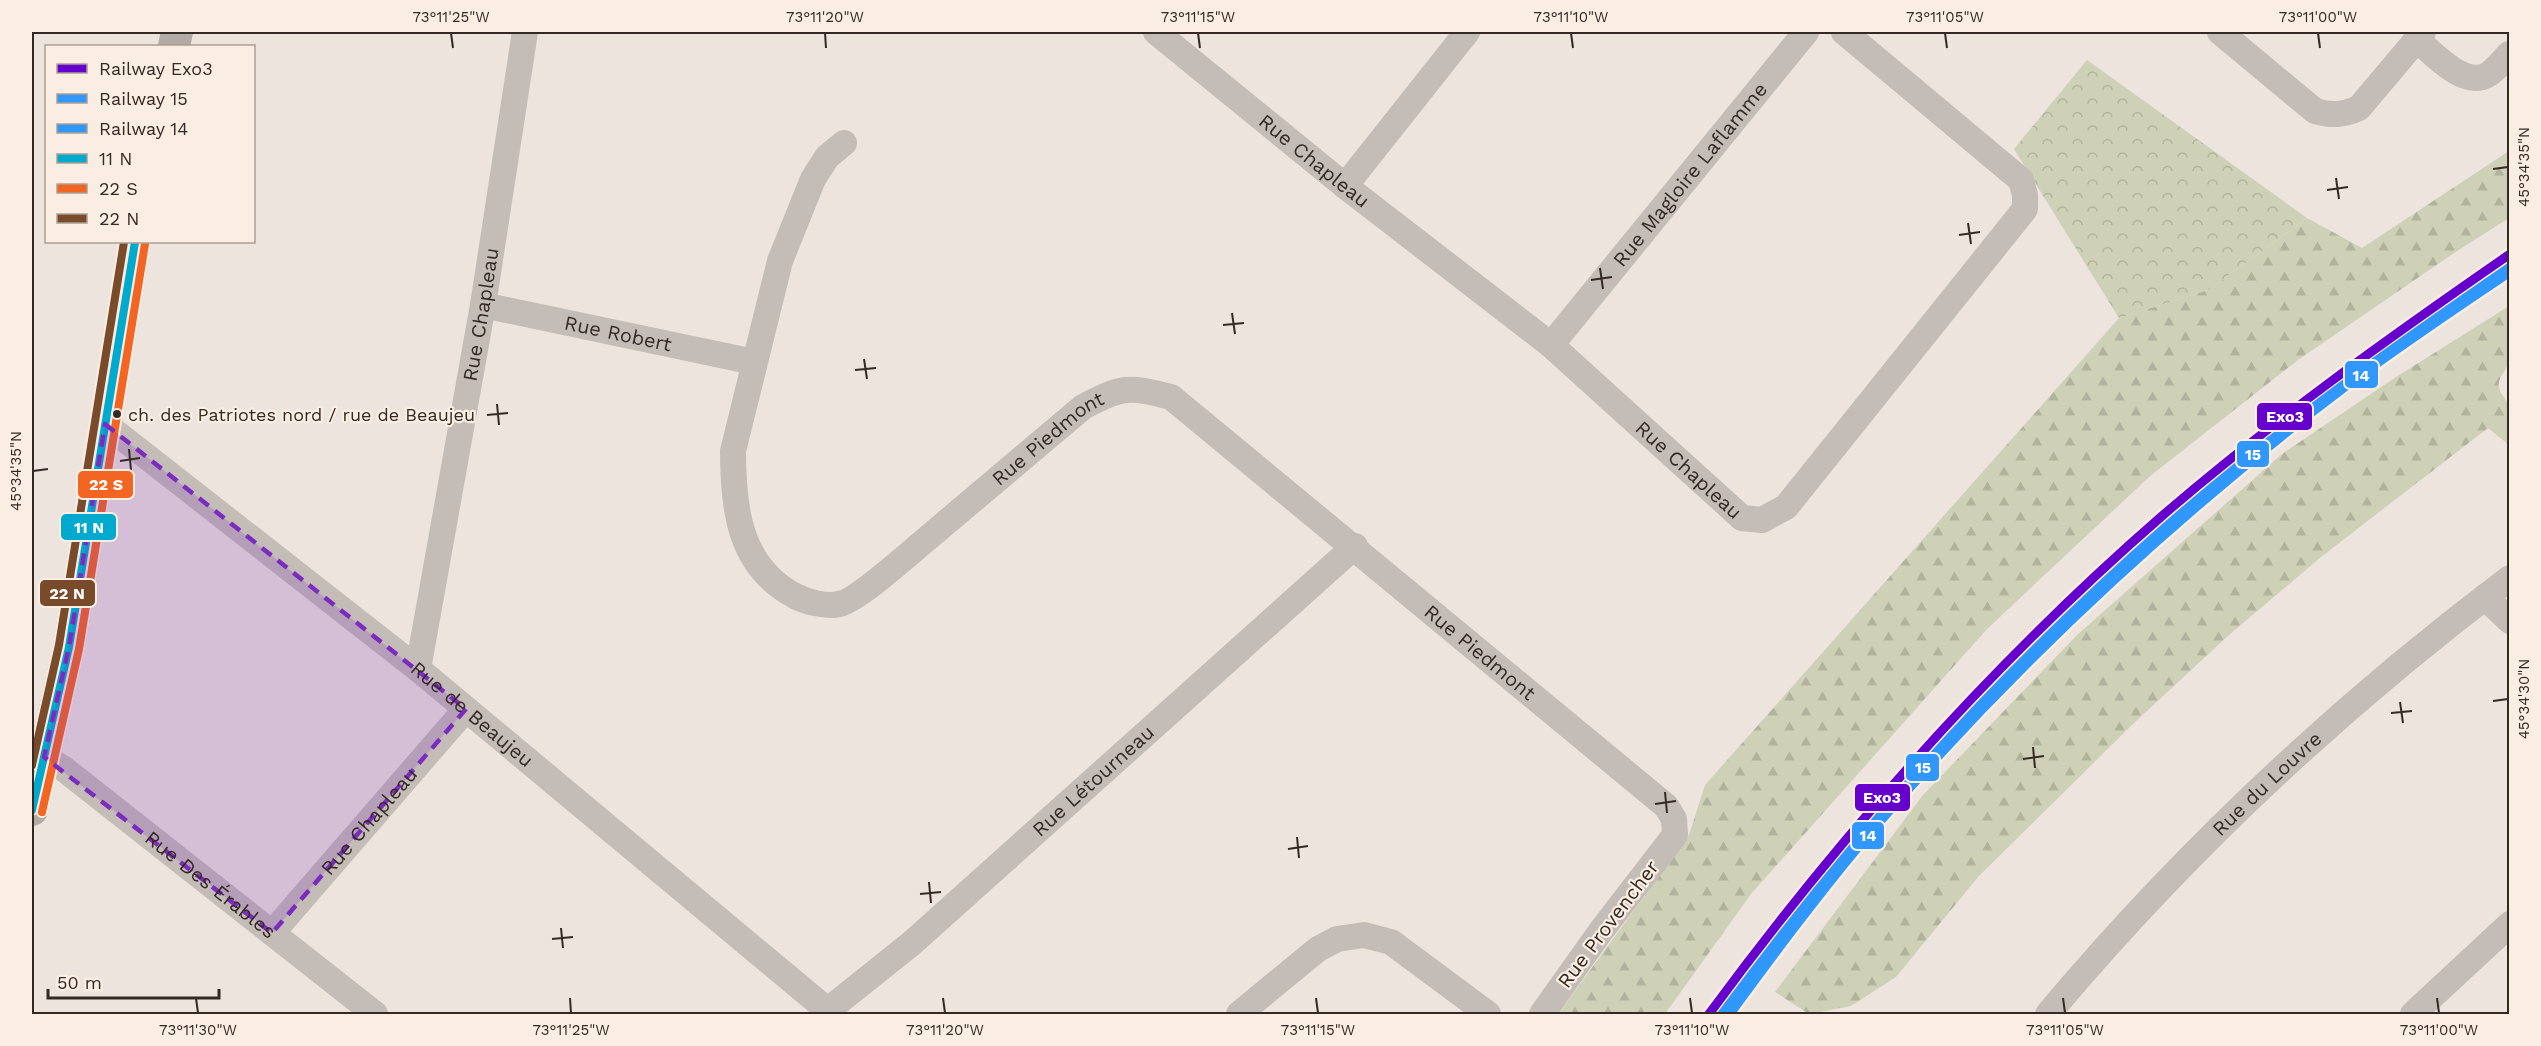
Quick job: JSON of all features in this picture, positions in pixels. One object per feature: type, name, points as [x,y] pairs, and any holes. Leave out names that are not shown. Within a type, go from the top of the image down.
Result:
[{"type":"main road","points":[[32,810],[69,647],[135,243]]},
{"type":"street","name":"Rue Chapleau","points":[[418,669],[483,305],[525,32]]},
{"type":"street","name":"Rue Chapleau","points":[[1156,32],[1345,186],[1551,345],[1742,518],[1762,520],[1786,507],[2025,208],[2025,195],[2020,180],[1844,32]]},
{"type":"street","points":[[1345,186],[1467,32]]},
{"type":"street","name":"Rue Magloire Laflamme","points":[[1551,345],[1806,32]]},
{"type":"street","points":[[2220,32],[2315,111],[2330,115],[2346,114],[2359,108],[2419,35],[2461,76],[2472,79],[2487,76],[2509,54]]},
{"type":"street","name":"Rue Piedmont","points":[[844,143],[827,158],[818,172],[780,261],[732,451],[737,518],[755,561],[776,586],[806,601],[840,604],[881,578],[1083,407],[1112,392],[1137,388],[1171,396],[1355,546],[1666,806],[1674,819],[1675,835]]},
{"type":"street","name":"Rue Robert","points":[[483,305],[753,362]]},
{"type":"street","name":"Rue de Beaujeu","points":[[105,424],[418,669],[830,1013]]},
{"type":"street","name":"Rue Létourneau","points":[[830,1013],[912,943],[1355,546]]},
{"type":"street","name":"Rue du Louvre","points":[[2048,1014],[2147,902],[2263,785],[2363,695],[2510,578]]},
{"type":"street","points":[[2485,597],[2510,621]]},
{"type":"street","name":"Rue Chapleau","points":[[272,933],[466,709]]},
{"type":"street","name":"Rue Des Érables","points":[[44,757],[64,770],[375,1014]]},
{"type":"street","name":"Rue Provencher","points":[[1542,1014],[1601,931],[1675,835]]},
{"type":"street","points":[[2413,1014],[2510,924]]},
{"type":"street","points":[[1239,1014],[1318,949],[1337,939],[1364,935],[1391,942],[1488,1014]]},
{"type":"highlighted area","points":[[105,424],[466,709],[272,933],[44,757],[69,647]]},
{"type":"green space","points":[[2087,60],[2307,218],[2208,290],[2119,318],[2014,149]]},
{"type":"green space","points":[[2509,151],[2509,218],[2298,360],[2149,477],[1987,629],[1751,894],[1665,1014],[1558,1014],[1689,835],[1705,785],[2119,318],[2208,290],[2307,218],[2362,248]]},
{"type":"green space","points":[[2509,306],[2510,358],[2499,384],[2509,404],[2509,445],[2488,428],[2321,557],[2229,635],[2135,722],[1978,877],[1896,977],[1851,1006],[1809,1014],[1775,992],[1923,795],[2077,635],[2282,454],[2396,377]]},
{"type":"rail line","name":"Exo3","points":[[1709,1014],[1812,880],[1866,815],[1979,691],[2099,572],[2162,516],[2289,413],[2376,348],[2510,254]]},
{"type":"rail line","name":"15","points":[[1722,1014],[1823,883],[1877,820],[1988,697],[2106,581],[2209,490],[2292,423],[2378,359],[2510,267]]},
{"type":"rail line","name":"14","points":[[1730,1014],[1826,887],[1914,783],[2029,662],[2089,603],[2214,492],[2345,387],[2510,272]]},
{"type":"transit line","points":[[32,765],[59,645],[124,243]]},
{"type":"transit line","points":[[32,810],[69,647],[135,243]]},
{"type":"transit line","points":[[42,812],[79,649],[145,244]]},
{"type":"place","name":"ch. des Patriotes nord / rue de Beaujeu","points":[[117,414]]}]
